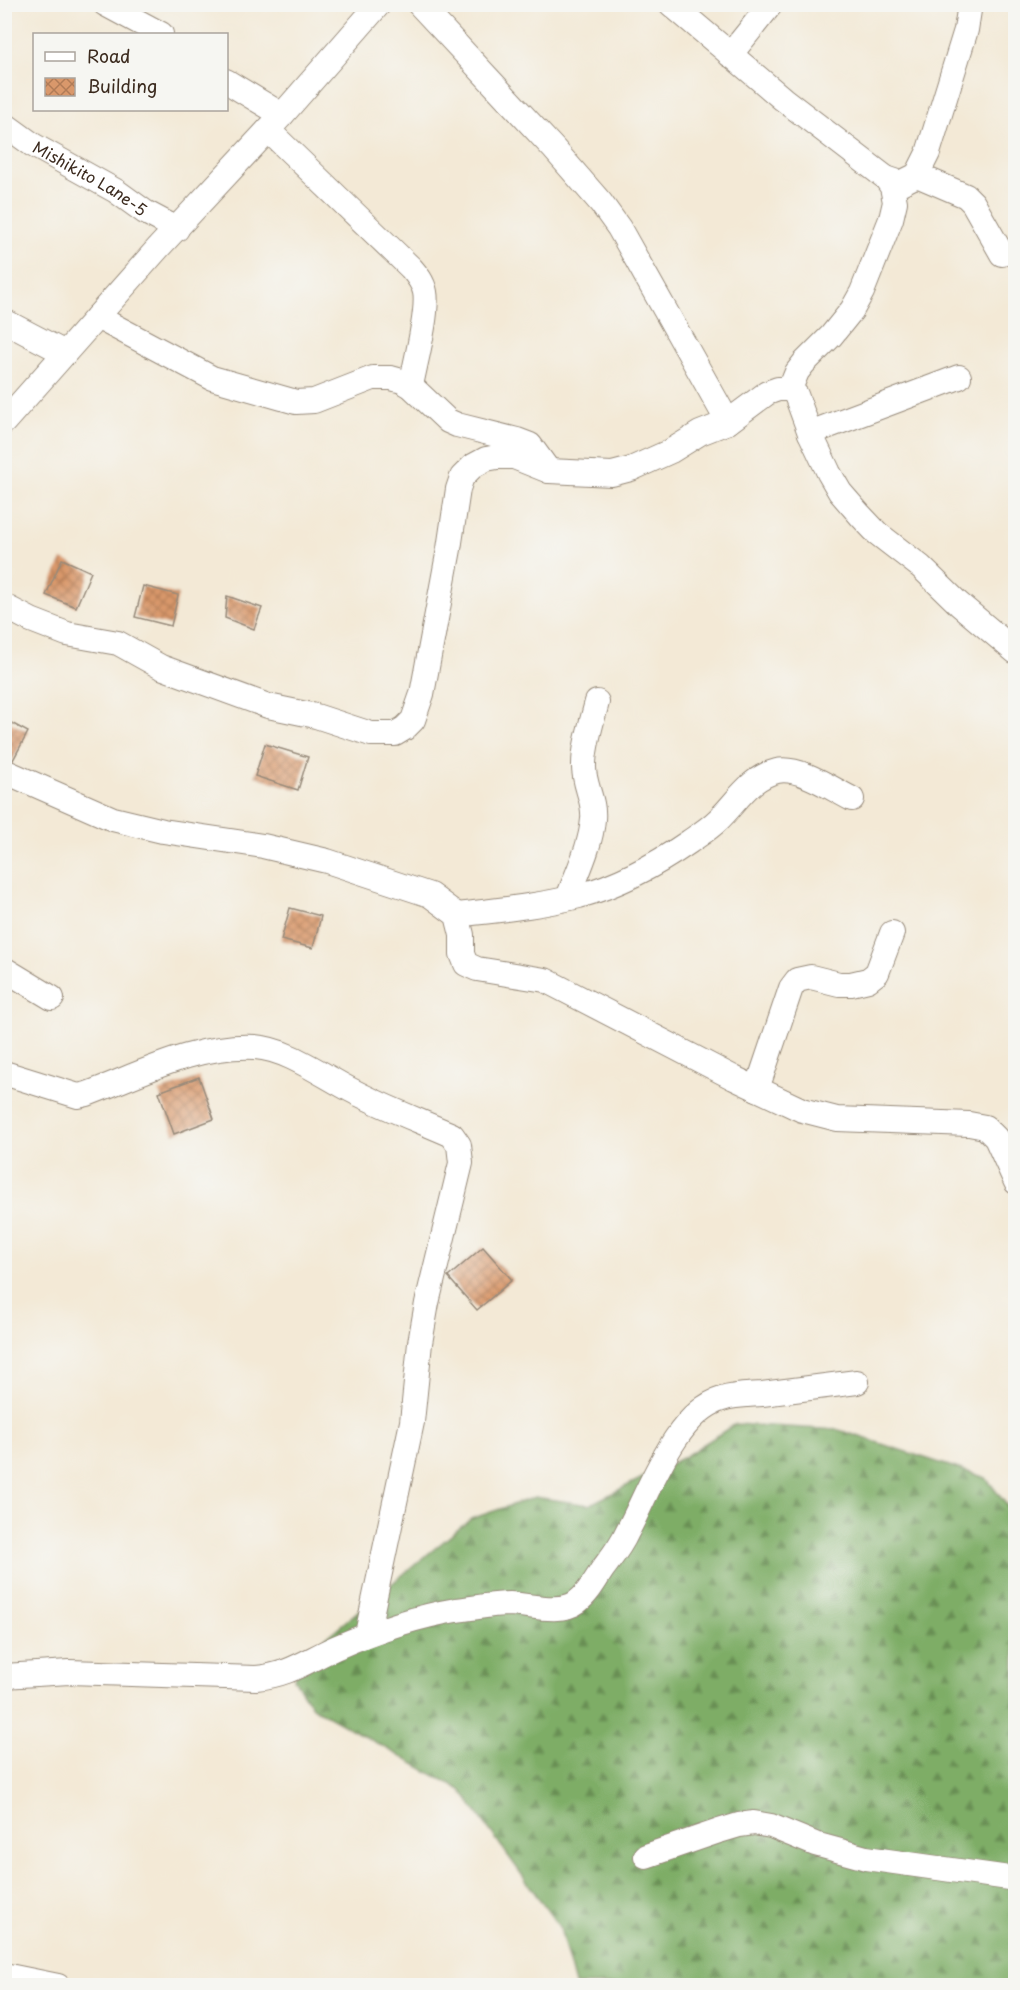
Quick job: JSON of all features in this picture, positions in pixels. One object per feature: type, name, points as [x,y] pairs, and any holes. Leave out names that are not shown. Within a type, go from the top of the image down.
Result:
[{"type":"street","points":[[105,4],[158,33]]},
{"type":"street","points":[[4,422],[275,123],[379,4]]},
{"type":"street","points":[[419,4],[601,203],[619,228],[728,422]]},
{"type":"street","points":[[671,4],[783,99],[886,178],[892,187],[895,202],[891,219],[862,292],[852,310],[831,336],[797,372],[790,388]]},
{"type":"street","points":[[730,55],[771,4]]},
{"type":"street","points":[[886,178],[902,183],[917,175],[928,153],[966,30],[970,4]]},
{"type":"street","points":[[228,83],[275,123],[421,280],[425,294],[425,310],[411,386]]},
{"type":"street","name":"Mishikito Lane-5","points":[[4,124],[33,145],[116,191],[145,212],[177,229]]},
{"type":"street","points":[[917,175],[966,196],[973,203],[1002,254]]},
{"type":"street","points":[[98,317],[212,378],[296,402],[314,401],[373,378],[391,378],[402,381],[411,386],[448,421],[530,445],[549,471]]},
{"type":"street","points":[[4,321],[65,353]]},
{"type":"street","points":[[810,433],[959,377]]},
{"type":"street","points":[[4,606],[31,620],[67,634],[118,643],[161,667],[268,706],[316,716],[371,734],[395,734],[413,720],[422,694],[445,575],[458,489],[462,477],[473,466],[486,459],[514,457],[549,471],[612,474],[632,469],[671,451],[700,433],[728,422],[767,393],[790,388]]},
{"type":"street","points":[[790,388],[796,395],[819,454],[840,492],[877,533],[921,567],[959,604],[1016,652]]},
{"type":"street","points":[[568,898],[589,840],[593,821],[592,797],[585,780],[584,764],[597,702]]},
{"type":"street","points":[[457,915],[527,906],[579,896],[632,876],[687,843],[718,820],[744,791],[760,778],[777,771],[794,770],[852,799]]},
{"type":"street","points":[[4,771],[113,819],[163,831],[263,846],[327,861],[430,895],[457,915],[462,935],[462,954],[466,964],[477,969],[544,980],[802,1110],[837,1119],[969,1124],[985,1127],[996,1138],[1016,1182]]},
{"type":"street","points":[[757,1089],[791,988],[797,980],[811,977],[839,984],[868,980],[877,973],[892,933]]},
{"type":"street","points":[[4,969],[52,998]]},
{"type":"street","points":[[4,1074],[78,1096],[172,1061],[220,1049],[256,1047],[283,1054],[353,1091],[452,1135],[459,1145],[461,1163],[427,1303],[420,1343],[412,1422],[367,1634]]},
{"type":"street","points":[[4,1676],[69,1672],[274,1677],[367,1634],[411,1620],[453,1611],[510,1604],[563,1607],[574,1604],[590,1588],[626,1535],[667,1453],[683,1426],[699,1411],[722,1399],[857,1382]]},
{"type":"street","points":[[646,1856],[719,1831],[754,1823],[771,1826],[815,1844],[866,1858],[1016,1879]]},
{"type":"street","points":[[4,1975],[58,1986]]},
{"type":"green space","points":[[735,1424],[839,1430],[986,1478],[1015,1516],[1015,1985],[575,1985],[560,1928],[461,1790],[312,1707],[294,1679],[307,1653],[471,1519],[535,1497],[589,1505],[684,1457]]},
{"type":"building","points":[[62,559],[91,572],[76,607],[46,595]]},
{"type":"building","points":[[143,586],[178,595],[171,626],[135,617]]},
{"type":"building","points":[[227,596],[262,608],[254,629],[225,618]]},
{"type":"building","points":[[4,719],[28,732],[13,760],[4,757]]},
{"type":"building","points":[[265,744],[308,757],[298,790],[255,776]]},
{"type":"building","points":[[290,908],[321,916],[313,948],[281,940]]},
{"type":"building","points":[[199,1077],[214,1119],[174,1134],[159,1092]]},
{"type":"building","points":[[483,1247],[512,1280],[477,1310],[448,1277]]}]
